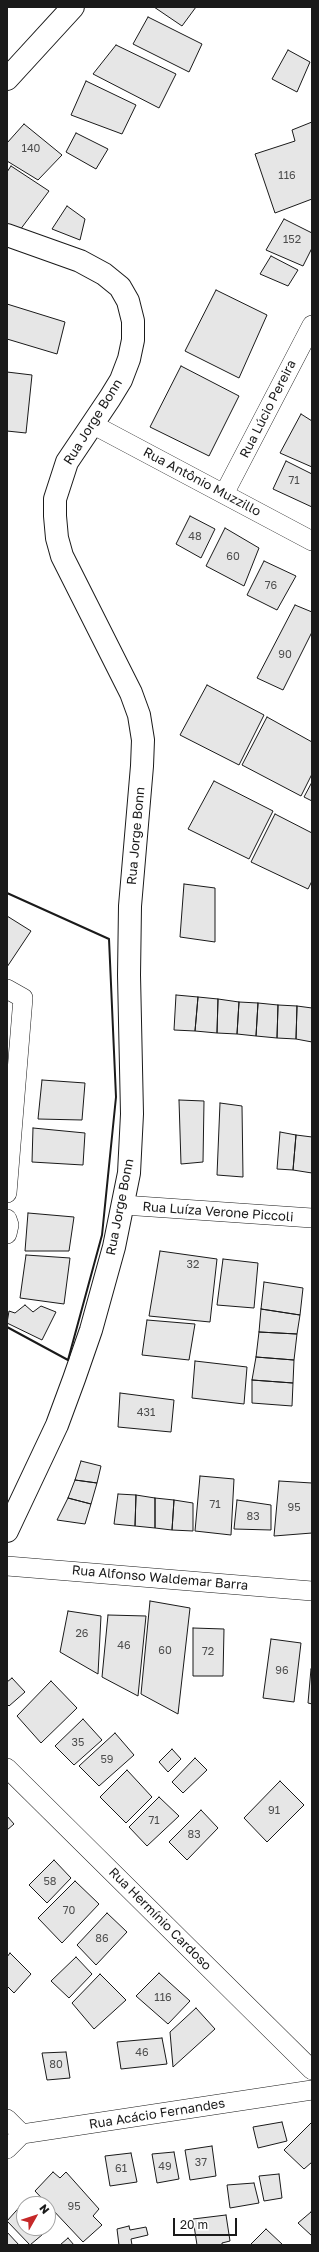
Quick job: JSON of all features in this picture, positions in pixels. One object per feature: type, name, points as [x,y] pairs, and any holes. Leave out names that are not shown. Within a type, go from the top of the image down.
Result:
[{"type":"street","points":[[7,79],[73,7]]},
{"type":"street","name":"Rua Jorge Bonn","points":[[7,235],[80,261],[104,274],[120,287],[128,301],[133,321],[133,340],[129,359],[121,380],[72,452],[64,469],[55,498],[55,516],[57,538],[62,556],[132,693],[139,715],[143,740],[130,906],[131,1147],[123,1205],[91,1330],[74,1379],[54,1432],[7,1532]]},
{"type":"street","name":"Rua Lúcio Pereira","points":[[224,494],[312,325]]},
{"type":"street","name":"Rua Antônio Muzzillo","points":[[92,424],[312,541]]},
{"type":"street","points":[[7,989],[23,998],[7,1193]]},
{"type":"street","name":"Rua Luíza Verone Piccoli","points":[[123,1205],[312,1218]]},
{"type":"street","points":[[7,1219],[9,1225],[7,1234]]},
{"type":"street","name":"Rua Alfonso Waldemar Barra","points":[[7,1566],[312,1591]]},
{"type":"street","name":"Rua Hermínio Cardoso","points":[[7,1768],[312,2070]]},
{"type":"street","name":"Rua Acácio Fernandes","points":[[22,2134],[312,2090]]},
{"type":"street","points":[[7,2119],[22,2134],[7,2149]]},
{"type":"building","points":[[154,7],[196,7],[182,26]]},
{"type":"building","points":[[148,17],[202,44],[189,72],[133,44]]},
{"type":"building","points":[[116,45],[176,74],[159,108],[93,74]]},
{"type":"building","points":[[288,50],[310,62],[297,92],[272,79]]},
{"type":"building","points":[[86,81],[136,105],[122,134],[71,115]]},
{"type":"building","points":[[312,122],[312,199],[275,213],[255,154],[295,141],[292,130]]},
{"type":"building","points":[[24,124],[62,155],[38,180],[7,161],[7,143]]},
{"type":"building","points":[[76,133],[108,149],[96,169],[66,152]]},
{"type":"building","points":[[11,166],[49,191],[17,234],[7,227],[7,172]]},
{"type":"building","points":[[67,206],[85,219],[80,240],[52,229]]},
{"type":"building","points":[[284,219],[312,233],[312,248],[303,266],[266,250]]},
{"type":"building","points":[[271,256],[298,270],[288,286],[260,274]]},
{"type":"building","points":[[216,290],[267,315],[239,378],[185,351]]},
{"type":"building","points":[[7,304],[65,322],[57,354],[7,339]]},
{"type":"building","points":[[181,366],[239,396],[209,456],[150,427]]},
{"type":"building","points":[[7,372],[32,375],[26,433],[7,431]]},
{"type":"building","points":[[301,414],[312,421],[312,467],[280,453]]},
{"type":"building","points":[[286,461],[312,474],[312,507],[273,489]]},
{"type":"building","points":[[190,516],[215,529],[201,558],[176,544]]},
{"type":"building","points":[[225,528],[259,548],[244,586],[206,566]]},
{"type":"building","points":[[264,561],[296,576],[277,610],[247,595]]},
{"type":"building","points":[[295,605],[312,612],[312,632],[283,690],[257,678]]},
{"type":"building","points":[[207,685],[264,715],[239,765],[180,735]]},
{"type":"building","points":[[267,717],[312,742],[312,774],[301,796],[242,765]]},
{"type":"building","points":[[214,781],[273,811],[249,859],[188,829]]},
{"type":"building","points":[[312,782],[312,801],[304,797]]},
{"type":"building","points":[[275,814],[312,833],[312,881],[308,889],[251,862]]},
{"type":"building","points":[[184,884],[215,888],[215,942],[180,937]]},
{"type":"building","points":[[7,916],[31,931],[7,967]]},
{"type":"building","points":[[176,995],[198,997],[195,1031],[174,1030]]},
{"type":"building","points":[[198,997],[218,999],[217,1033],[195,1031]]},
{"type":"building","points":[[218,999],[239,1002],[237,1034],[217,1033]]},
{"type":"building","points":[[239,1002],[258,1003],[256,1036],[237,1034]]},
{"type":"building","points":[[258,1003],[278,1005],[277,1038],[256,1036]]},
{"type":"building","points":[[278,1005],[297,1006],[296,1039],[277,1038]]},
{"type":"building","points":[[297,1006],[312,1008],[312,1042],[296,1039]]},
{"type":"building","points":[[42,1080],[85,1083],[82,1120],[38,1119]]},
{"type":"building","points":[[179,1100],[204,1101],[203,1162],[181,1164]]},
{"type":"building","points":[[220,1103],[242,1106],[243,1177],[217,1175]]},
{"type":"building","points":[[33,1128],[85,1133],[83,1165],[32,1162]]},
{"type":"building","points":[[280,1132],[296,1135],[293,1170],[277,1169]]},
{"type":"building","points":[[296,1135],[312,1137],[312,1173],[293,1170]]},
{"type":"building","points":[[28,1213],[74,1217],[69,1251],[25,1251]]},
{"type":"building","points":[[160,1251],[217,1259],[210,1322],[149,1316]]},
{"type":"building","points":[[26,1255],[70,1258],[64,1304],[20,1298]]},
{"type":"building","points":[[223,1259],[258,1263],[254,1308],[217,1305]]},
{"type":"building","points":[[264,1282],[303,1288],[300,1315],[261,1309]]},
{"type":"building","points":[[25,1305],[33,1312],[41,1306],[56,1312],[42,1340],[7,1323],[9,1311],[15,1313]]},
{"type":"building","points":[[261,1309],[300,1315],[297,1334],[259,1332]]},
{"type":"building","points":[[147,1320],[195,1324],[189,1360],[142,1355]]},
{"type":"building","points":[[259,1332],[297,1334],[294,1360],[256,1357]]},
{"type":"building","points":[[256,1357],[294,1360],[293,1383],[252,1380]]},
{"type":"building","points":[[195,1361],[247,1367],[244,1404],[192,1398]]},
{"type":"building","points":[[252,1380],[293,1383],[292,1406],[252,1403]]},
{"type":"building","points":[[120,1393],[174,1400],[171,1432],[118,1427]]},
{"type":"building","points":[[81,1461],[101,1466],[97,1483],[75,1480]]},
{"type":"building","points":[[200,1476],[234,1479],[231,1535],[195,1531]]},
{"type":"building","points":[[75,1480],[97,1483],[91,1504],[68,1498]]},
{"type":"building","points":[[279,1481],[312,1483],[312,1533],[274,1536]]},
{"type":"building","points":[[118,1494],[136,1495],[135,1526],[114,1524]]},
{"type":"building","points":[[136,1495],[155,1498],[155,1528],[135,1526]]},
{"type":"building","points":[[68,1498],[91,1504],[85,1524],[57,1520]]},
{"type":"building","points":[[155,1498],[174,1500],[172,1530],[155,1528]]},
{"type":"building","points":[[174,1500],[193,1503],[193,1531],[172,1530]]},
{"type":"building","points":[[237,1500],[271,1505],[271,1530],[234,1529]]},
{"type":"building","points":[[150,1601],[190,1608],[178,1714],[141,1694]]},
{"type":"building","points":[[68,1611],[101,1616],[98,1674],[60,1652]]},
{"type":"building","points":[[108,1615],[146,1616],[138,1696],[102,1677]]},
{"type":"building","points":[[193,1628],[224,1629],[223,1676],[193,1676]]},
{"type":"building","points":[[271,1639],[301,1643],[294,1702],[263,1698]]},
{"type":"building","points":[[312,1669],[312,1704],[308,1703]]},
{"type":"building","points":[[12,1678],[25,1692],[9,1706],[7,1704],[7,1682]]},
{"type":"building","points":[[51,1681],[77,1708],[41,1743],[17,1716]]},
{"type":"building","points":[[83,1719],[102,1740],[74,1765],[55,1746]]},
{"type":"building","points":[[115,1733],[134,1755],[99,1786],[79,1766]]},
{"type":"building","points":[[172,1749],[181,1759],[168,1772],[159,1762]]},
{"type":"building","points":[[195,1758],[207,1770],[183,1793],[172,1782]]},
{"type":"building","points":[[127,1770],[152,1797],[126,1823],[100,1797]]},
{"type":"building","points":[[280,1781],[304,1805],[267,1842],[244,1818]]},
{"type":"building","points":[[159,1797],[179,1816],[147,1846],[129,1827]]},
{"type":"building","points":[[201,1810],[218,1828],[187,1860],[169,1842]]},
{"type":"building","points":[[7,1816],[14,1824],[7,1830]]},
{"type":"building","points":[[54,1860],[71,1878],[47,1903],[29,1885]]},
{"type":"building","points":[[75,1881],[99,1904],[62,1943],[38,1918]]},
{"type":"building","points":[[107,1913],[127,1932],[96,1965],[77,1945]]},
{"type":"building","points":[[10,1953],[31,1974],[14,1993],[7,1986],[7,1957]]},
{"type":"building","points":[[76,1957],[92,1974],[69,1998],[51,1981]]},
{"type":"building","points":[[159,1973],[190,2001],[168,2024],[136,1996]]},
{"type":"building","points":[[100,1974],[126,2000],[94,2029],[72,2003]]},
{"type":"building","points":[[196,2008],[215,2029],[173,2067],[170,2032]]},
{"type":"building","points":[[162,2038],[167,2064],[121,2069],[117,2042]]},
{"type":"building","points":[[66,2052],[70,2078],[47,2080],[42,2053]]},
{"type":"building","points":[[282,2122],[287,2141],[258,2148],[253,2127]]},
{"type":"building","points":[[312,2122],[312,2162],[304,2169],[284,2150]]},
{"type":"building","points":[[212,2146],[216,2176],[190,2180],[185,2150]]},
{"type":"building","points":[[174,2152],[179,2179],[157,2183],[152,2154]]},
{"type":"building","points":[[131,2153],[137,2182],[110,2186],[105,2156]]},
{"type":"building","points":[[53,2172],[60,2178],[66,2172],[99,2209],[93,2216],[102,2225],[83,2242],[56,2213],[56,2196],[40,2196],[35,2191]]},
{"type":"building","points":[[279,2174],[282,2198],[264,2201],[259,2176]]},
{"type":"building","points":[[254,2183],[259,2203],[230,2208],[227,2185]]},
{"type":"building","points":[[16,2211],[16,2230],[7,2221]]},
{"type":"building","points":[[311,2212],[312,2213],[312,2236],[298,2223]]},
{"type":"building","points":[[226,2215],[230,2241],[222,2243],[222,2245],[197,2245],[193,2219]]},
{"type":"building","points":[[129,2226],[130,2230],[146,2227],[148,2235],[131,2239],[132,2245],[119,2245],[117,2229]]},
{"type":"building","points":[[266,2229],[283,2245],[250,2245]]},
{"type":"building","points":[[7,2232],[19,2245],[7,2245]]},
{"type":"building","points":[[21,2236],[41,2236],[30,2245]]},
{"type":"building","points":[[68,2238],[74,2245],[60,2245]]},
{"type":"wall","points":[[7,893],[109,939],[116,1097],[102,1235],[68,1360],[7,1327]]}]
